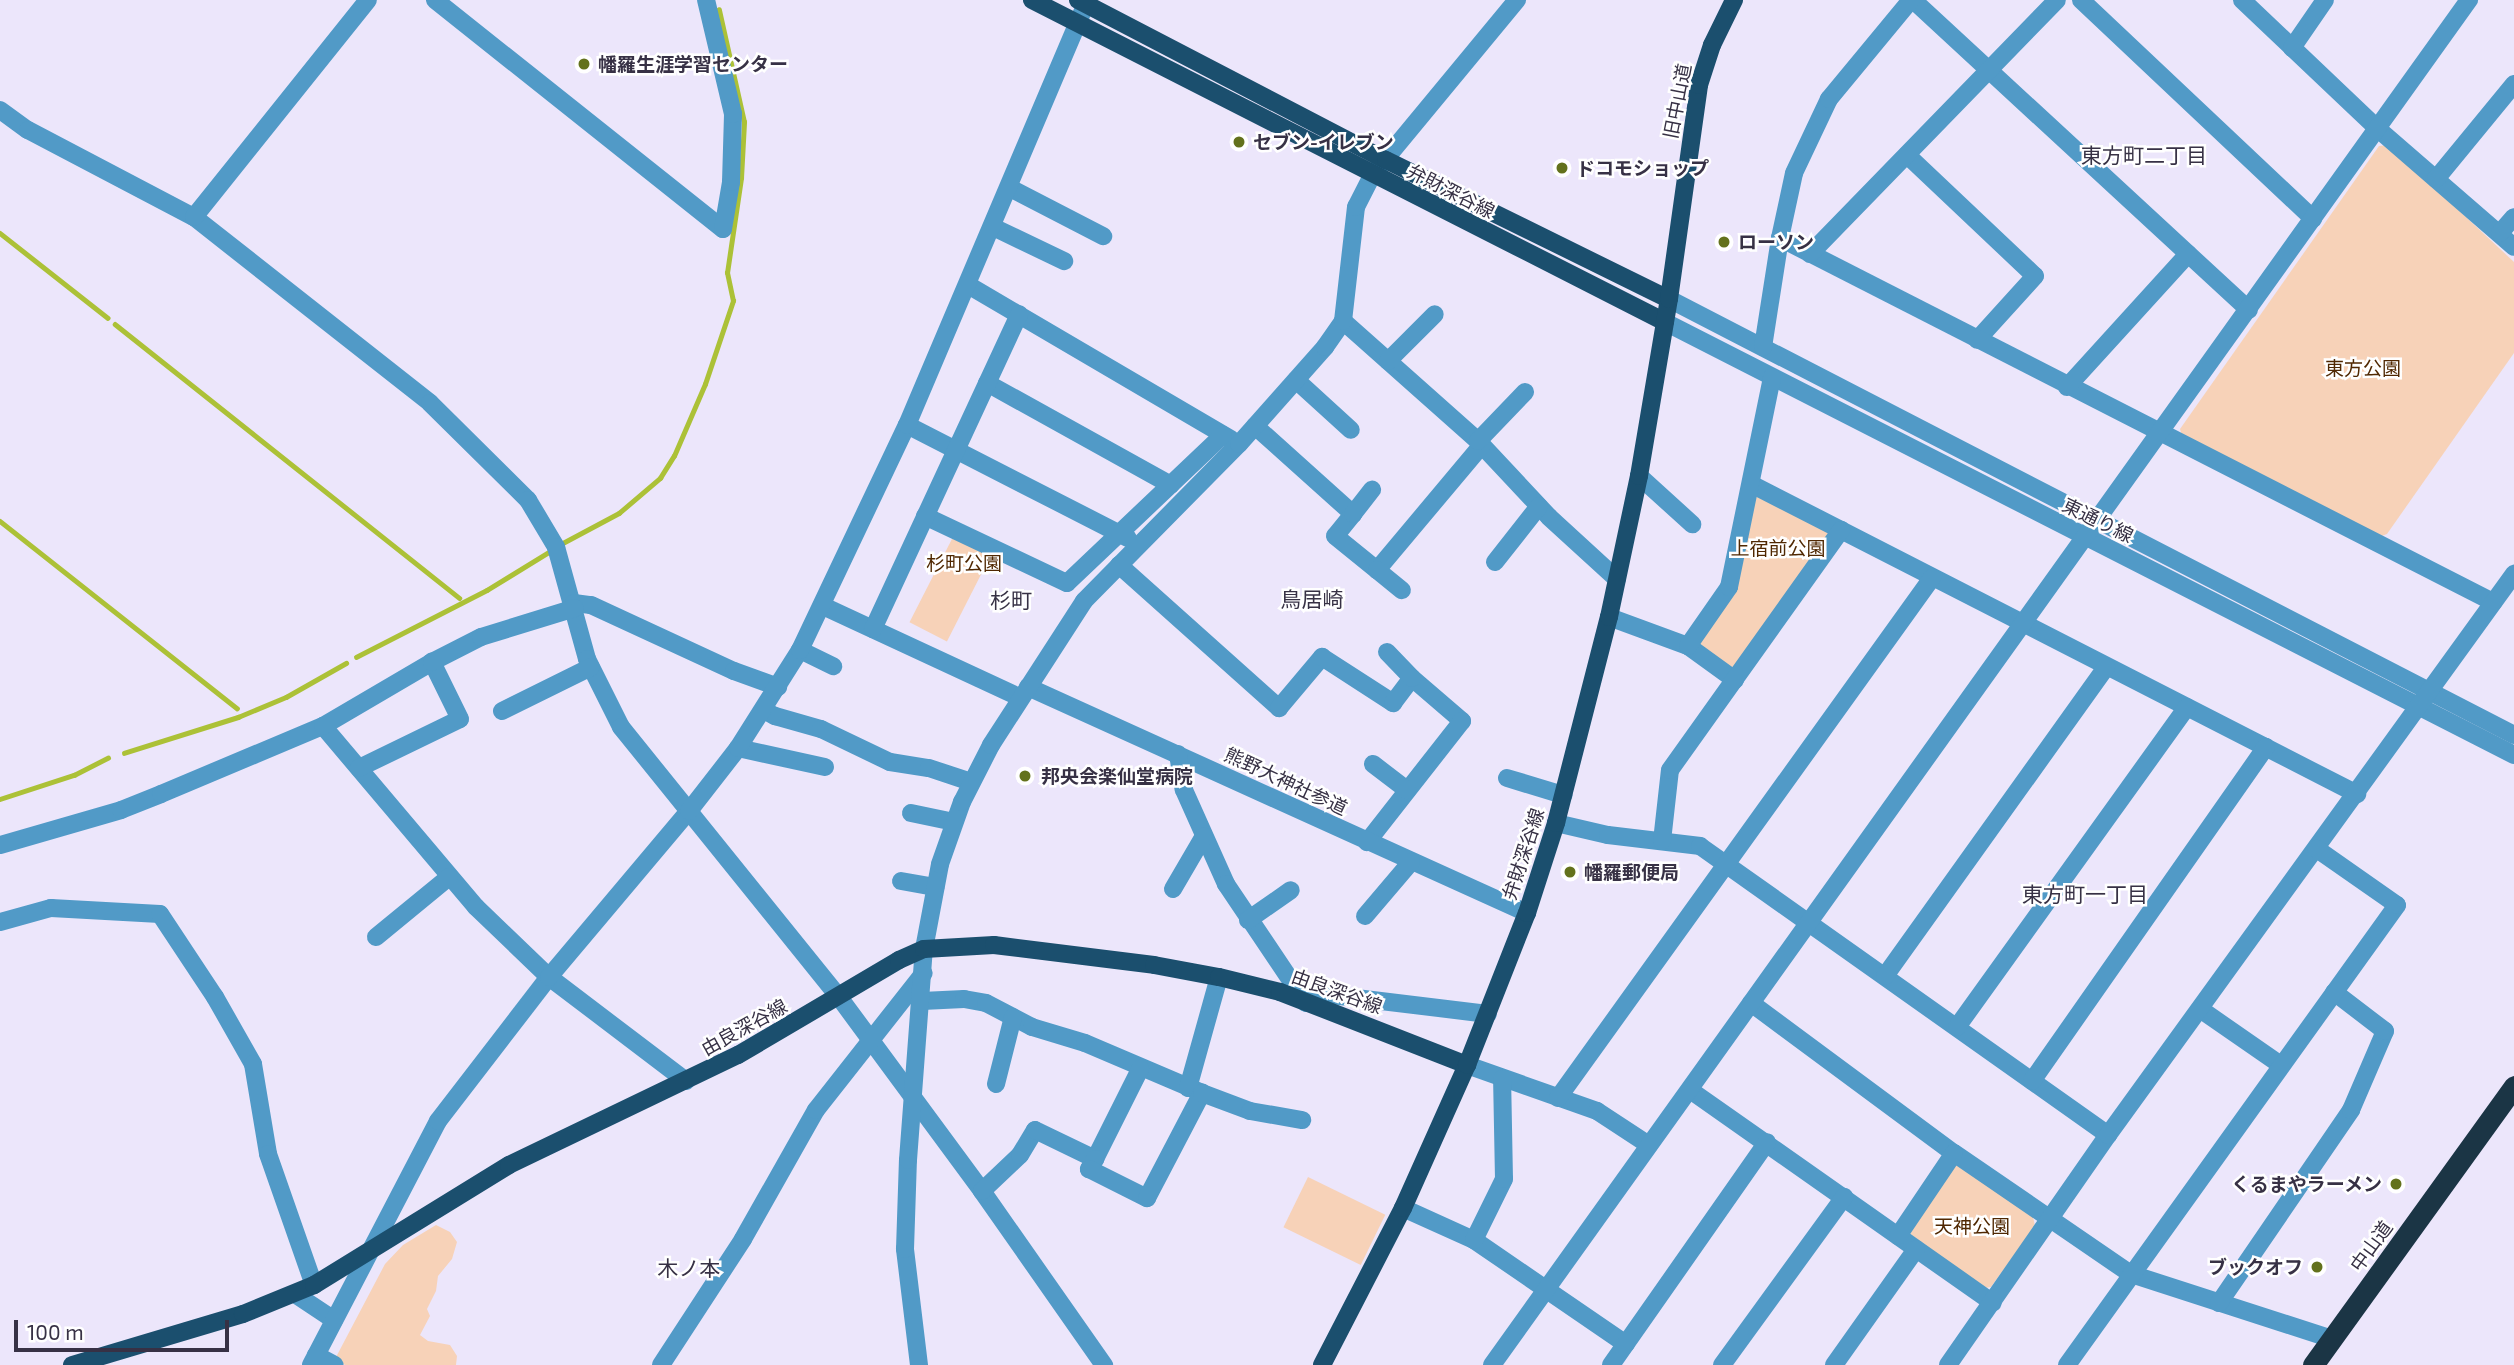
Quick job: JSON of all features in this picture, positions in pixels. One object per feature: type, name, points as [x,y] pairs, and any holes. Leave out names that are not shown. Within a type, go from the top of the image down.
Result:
[{"type":"highway","name":"中山道","points":[[2313,1365],[2514,1086]]},
{"type":"main road","name":"弁財深谷線","points":[[1032,0],[1665,322]]},
{"type":"main road","name":"旧中山道","points":[[1669,299],[1699,85],[1712,45],[1734,0]]},
{"type":"main road","name":"弁財深谷線","points":[[1084,2],[1386,160],[1669,299],[1639,476],[1618,579],[1556,823],[1527,913],[1467,1065],[1403,1208],[1322,1365]]},
{"type":"main road","name":"由良深谷線","points":[[72,1365],[243,1314],[314,1285],[509,1165],[774,1036],[899,960],[924,949],[994,945],[1154,965],[1219,977],[1306,1003],[1467,1065]]},
{"type":"street","points":[[194,217],[368,0]]},
{"type":"street","points":[[435,0],[723,229],[731,182],[733,114],[710,1]]},
{"type":"street","points":[[925,516],[1067,583],[1171,485],[1231,439],[1255,426],[1325,347],[1343,321],[1356,207],[1373,174],[1517,0]]},
{"type":"street","points":[[1763,347],[1780,238],[1794,173],[1829,99],[1912,0],[2249,310]]},
{"type":"street","points":[[1810,254],[2057,0]]},
{"type":"street","points":[[2081,0],[2313,219]]},
{"type":"street","points":[[2242,0],[2378,129],[2514,247]]},
{"type":"street","points":[[2291,48],[2325,0]]},
{"type":"street","points":[[1492,1365],[2469,0]]},
{"type":"street","points":[[335,1365],[313,1360],[438,1121],[549,977],[689,811],[764,710],[800,650],[907,425],[1010,188],[1078,23],[1084,2]]},
{"type":"street","points":[[2436,179],[2514,84]]},
{"type":"street","points":[[0,110],[28,130],[194,217],[391,370],[467,436],[539,514],[556,547],[591,667],[621,727],[839,997],[982,1191],[1104,1365]]},
{"type":"street","points":[[1907,155],[2035,276],[1977,340]]},
{"type":"street","points":[[1010,188],[1103,236]]},
{"type":"street","points":[[2500,233],[2514,217]]},
{"type":"street","points":[[993,227],[1064,261]]},
{"type":"street","points":[[1780,238],[2067,387],[2493,602]]},
{"type":"street","points":[[2067,387],[2188,254]]},
{"type":"street","points":[[968,285],[1231,439]]},
{"type":"street","name":"東通り線","points":[[1669,299],[1881,411],[2098,518],[2426,699],[2514,755]]},
{"type":"street","points":[[873,629],[955,447],[1019,314]]},
{"type":"street","points":[[1388,361],[1435,314]]},
{"type":"street","points":[[1343,321],[1480,443],[1539,506],[1618,579]]},
{"type":"street","name":"東通り線","points":[[1665,322],[2084,537],[2426,699],[2514,735]]},
{"type":"street","points":[[1688,646],[1729,587],[1772,377]]},
{"type":"street","points":[[1296,380],[1351,430]]},
{"type":"street","points":[[987,383],[1171,485]]},
{"type":"street","points":[[1377,570],[1525,392]]},
{"type":"street","points":[[907,425],[955,447],[1138,544]]},
{"type":"street","points":[[1255,426],[1353,514]]},
{"type":"street","points":[[919,1365],[905,1249],[905,1207],[924,949],[935,887],[954,822],[971,782],[1024,692],[1084,601],[1231,439]]},
{"type":"street","points":[[1639,476],[1692,524]]},
{"type":"street","points":[[1751,484],[2022,625],[2357,794]]},
{"type":"street","points":[[1371,490],[1335,536],[1402,590]]},
{"type":"street","points":[[1495,562],[1539,506]]},
{"type":"street","points":[[1662,841],[1671,770],[1842,530]]},
{"type":"street","points":[[1119,565],[1279,708],[1322,657],[1393,703],[1412,678]]},
{"type":"street","points":[[1948,1365],[2108,1135],[2513,577]]},
{"type":"street","points":[[1558,1098],[1932,578]]},
{"type":"street","points":[[0,845],[121,810],[323,726],[432,662],[481,638],[574,605],[591,605],[734,671],[778,687]]},
{"type":"street","name":"熊野大神社参道","points":[[823,606],[1178,754],[1527,913]]},
{"type":"street","points":[[1609,617],[1688,646],[1735,680]]},
{"type":"street","points":[[800,650],[833,666]]},
{"type":"street","points":[[1367,842],[1462,720],[1412,678],[1387,652]]},
{"type":"street","points":[[359,768],[460,719],[432,662]]},
{"type":"street","points":[[502,711],[591,667]]},
{"type":"street","points":[[1885,976],[2106,667]]},
{"type":"street","points":[[1957,1027],[2187,706]]},
{"type":"street","points":[[764,710],[775,716],[821,729],[888,768],[929,768],[971,782]]},
{"type":"street","points":[[323,726],[449,877],[549,977],[686,1081]]},
{"type":"street","points":[[2032,1081],[2266,747]]},
{"type":"street","points":[[737,748],[825,767]]},
{"type":"street","points":[[1178,754],[1184,790],[1204,836],[1248,920],[1306,1003],[1323,994],[1488,1014]]},
{"type":"street","points":[[1373,764],[1407,790]]},
{"type":"street","points":[[1507,778],[1563,795]]},
{"type":"street","points":[[911,813],[954,822]]},
{"type":"street","points":[[1556,823],[1608,835],[1700,846],[1727,862],[2108,1135]]},
{"type":"street","points":[[1173,889],[1204,836]]},
{"type":"street","points":[[2067,1365],[2397,905],[2317,849]]},
{"type":"street","points":[[1365,916],[1411,862]]},
{"type":"street","points":[[376,937],[449,877]]},
{"type":"street","points":[[901,881],[935,887]]},
{"type":"street","points":[[1248,920],[1291,890]]},
{"type":"street","points":[[0,922],[51,908],[160,914],[222,1007],[253,1064],[268,1154],[314,1285]]},
{"type":"street","points":[[661,1365],[743,1239],[816,1110],[924,973]]},
{"type":"street","points":[[1140,1069],[1090,1169],[1147,1198],[1195,1091],[1219,977]]},
{"type":"street","points":[[2219,1303],[2351,1110],[2385,1031],[2334,992]]},
{"type":"street","points":[[922,1002],[964,999],[986,1003],[1048,1032],[1085,1043],[1195,1091],[1250,1111],[1303,1120]]},
{"type":"street","points":[[1751,1003],[1954,1153],[2131,1274],[2332,1339]]},
{"type":"street","points":[[2200,1009],[2281,1065]]},
{"type":"street","points":[[996,1084],[1013,1017]]},
{"type":"street","points":[[1467,1065],[1597,1111],[1649,1146]]},
{"type":"street","points":[[1474,1240],[1504,1179],[1502,1079]]},
{"type":"street","points":[[1690,1090],[1993,1303]]},
{"type":"street","points":[[982,1191],[1020,1155],[1035,1130],[1095,1159]]},
{"type":"street","points":[[1611,1365],[1767,1142]]},
{"type":"street","points":[[1898,1236],[1954,1153]]},
{"type":"street","points":[[1722,1365],[1843,1197]]},
{"type":"street","points":[[1403,1208],[1474,1240],[1626,1344]]},
{"type":"street","points":[[1834,1365],[1916,1249]]},
{"type":"street","points":[[295,1294],[334,1320]]},
{"type":"green space","name":"東方公園","points":[[2389,145],[2514,262],[2514,353],[2387,534],[2379,537],[2182,436],[2180,429],[2379,146]]},
{"type":"green space","name":"上宿前公園","points":[[1756,495],[1827,531],[1829,536],[1736,667],[1730,668],[1698,646]]},
{"type":"green space","name":"杉町公園","points":[[954,535],[991,554],[947,641],[910,622]]},
{"type":"green space","name":"天神公園","points":[[1959,1164],[2033,1217],[2035,1226],[1991,1287],[1985,1288],[1910,1234],[1953,1166]]},
{"type":"green space","points":[[1308,1177],[1385,1215],[1361,1265],[1283,1227]]},
{"type":"green space","points":[[436,1225],[450,1232],[457,1242],[452,1259],[438,1276],[436,1291],[427,1309],[430,1316],[420,1335],[428,1341],[450,1345],[457,1356],[456,1365],[345,1365],[335,1359],[385,1264],[403,1245]]},
{"type":"waterway","points":[[559,545],[619,513],[660,478],[674,456],[705,384],[733,301],[727,273],[741,178],[744,122],[719,10]]},
{"type":"waterway","points":[[0,233],[108,318]]},
{"type":"waterway","points":[[115,324],[459,598]]},
{"type":"waterway","points":[[0,521],[237,708]]},
{"type":"waterway","points":[[356,657],[487,590],[552,550]]},
{"type":"waterway","points":[[124,753],[238,717],[286,697],[346,663]]},
{"type":"waterway","points":[[0,799],[74,775],[108,758]]},
{"type":"place","name":"幡羅生涯学習センター","points":[[584,64]]},
{"type":"place","name":"セブン-イレブン","points":[[1239,142]]},
{"type":"place","name":"ドコモショップ","points":[[1562,168]]},
{"type":"place","name":"ローソン","points":[[1724,242]]},
{"type":"place","name":"邦央会楽仙堂病院","points":[[1025,776]]},
{"type":"place","name":"幡羅郵便局","points":[[1570,872]]},
{"type":"place","name":"くるまやラーメン","points":[[2396,1184]]},
{"type":"place","name":"ブックオフ","points":[[2317,1267]]},
{"type":"district","name":"東方町二丁目","points":[[2144,155]]},
{"type":"district","name":"鳥居崎","points":[[1312,599]]},
{"type":"district","name":"杉町","points":[[1011,600]]},
{"type":"district","name":"東方町一丁目","points":[[2085,894]]},
{"type":"district","name":"木ノ本","points":[[689,1268]]}]
